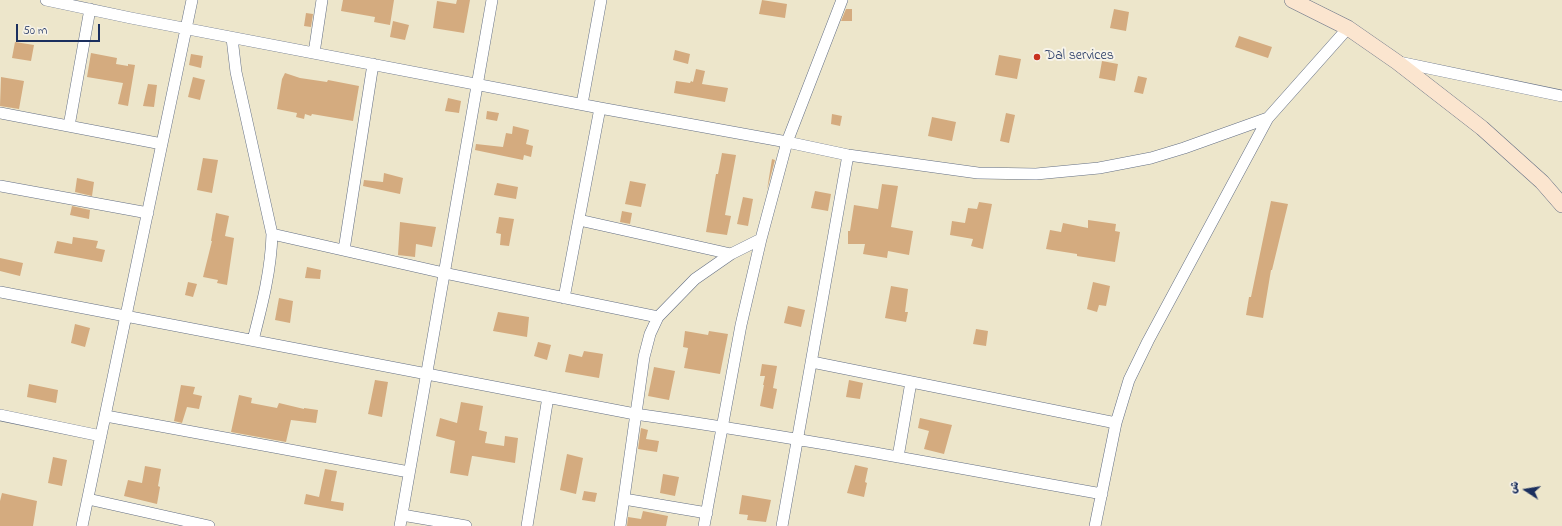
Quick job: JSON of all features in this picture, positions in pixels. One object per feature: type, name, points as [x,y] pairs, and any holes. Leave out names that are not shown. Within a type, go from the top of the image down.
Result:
[{"type":"main road","points":[[1292,0],[1348,28],[1397,62],[1482,128],[1542,182],[1562,205]]},
{"type":"street","points":[[46,0],[232,38],[478,83],[600,108],[787,142],[848,155],[978,173],[1036,174],[1099,168],[1151,158],[1184,148],[1268,118]]},
{"type":"street","points":[[82,526],[192,0]]},
{"type":"street","points":[[314,53],[322,0]]},
{"type":"street","points":[[466,526],[401,520],[492,0]]},
{"type":"street","points":[[582,104],[601,0]]},
{"type":"street","points":[[704,526],[742,326],[761,239],[787,142],[842,0]]},
{"type":"street","points":[[69,126],[90,9]]},
{"type":"street","points":[[1096,526],[1116,423],[1129,380],[1148,341],[1268,118],[1348,28]]},
{"type":"street","points":[[232,38],[236,72],[272,234],[272,256],[268,283],[253,340]]},
{"type":"street","points":[[1397,62],[1562,96]]},
{"type":"street","points":[[344,250],[373,64]]},
{"type":"street","points":[[564,298],[600,108]]},
{"type":"street","points":[[0,113],[162,144]]},
{"type":"street","points":[[782,526],[848,155]]},
{"type":"street","points":[[0,186],[148,213]]},
{"type":"street","points":[[579,220],[731,254]]},
{"type":"street","points":[[272,234],[444,273],[658,317]]},
{"type":"street","points":[[620,526],[644,357],[650,334],[658,317],[695,279],[731,254],[761,239]]},
{"type":"street","points":[[0,292],[635,414],[723,426],[1102,494]]},
{"type":"street","points":[[812,362],[1116,423]]},
{"type":"street","points":[[898,457],[911,382]]},
{"type":"street","points":[[527,526],[548,397]]},
{"type":"street","points":[[0,415],[101,436]]},
{"type":"street","points":[[106,416],[409,472]]},
{"type":"street","points":[[88,499],[209,526]]},
{"type":"street","points":[[624,499],[707,513]]},
{"type":"building","points":[[343,0],[394,0],[390,25],[374,22],[375,17],[341,11]]},
{"type":"building","points":[[457,0],[470,0],[464,33],[433,28],[437,1],[456,4]]},
{"type":"building","points":[[762,0],[787,4],[785,18],[759,14]]},
{"type":"building","points":[[846,9],[852,9],[852,21],[841,21]]},
{"type":"building","points":[[1114,9],[1129,12],[1126,31],[1110,28]]},
{"type":"building","points":[[306,13],[313,14],[311,27],[304,26]]},
{"type":"building","points":[[393,21],[409,25],[405,40],[390,37]]},
{"type":"building","points":[[1239,36],[1272,47],[1268,58],[1235,47]]},
{"type":"building","points":[[15,42],[34,45],[31,61],[12,58]]},
{"type":"building","points":[[675,50],[690,54],[688,64],[673,60]]},
{"type":"building","points":[[91,53],[117,58],[116,64],[128,66],[128,64],[135,65],[128,106],[118,104],[123,83],[87,77]]},
{"type":"building","points":[[191,54],[203,56],[201,68],[189,65]]},
{"type":"building","points":[[999,55],[1021,59],[1017,79],[995,75]]},
{"type":"building","points":[[1102,61],[1118,64],[1115,81],[1099,78]]},
{"type":"building","points":[[696,69],[705,71],[702,84],[728,88],[725,102],[674,93],[676,81],[693,82]]},
{"type":"building","points":[[285,73],[300,78],[327,82],[328,80],[359,86],[353,121],[312,114],[311,116],[305,114],[304,119],[296,117],[297,113],[277,109],[282,79]]},
{"type":"building","points":[[1138,76],[1147,78],[1143,94],[1134,92]]},
{"type":"building","points":[[1,77],[24,81],[19,109],[0,106]]},
{"type":"building","points":[[193,77],[205,80],[200,100],[188,97]]},
{"type":"building","points":[[148,84],[157,85],[154,107],[143,106]]},
{"type":"building","points":[[448,98],[461,101],[459,113],[445,111]]},
{"type":"building","points":[[487,111],[499,113],[497,121],[486,119]]},
{"type":"building","points":[[1006,113],[1015,115],[1009,143],[1000,141]]},
{"type":"building","points":[[832,114],[842,116],[840,126],[831,124]]},
{"type":"building","points":[[932,117],[956,122],[952,141],[928,136]]},
{"type":"building","points":[[513,126],[529,130],[526,144],[533,146],[531,157],[524,155],[523,160],[475,150],[476,144],[503,147],[506,133],[512,134]]},
{"type":"building","points":[[722,153],[736,155],[725,215],[731,216],[727,235],[706,232],[716,174],[718,174]]},
{"type":"building","points":[[203,158],[218,160],[212,193],[197,190]]},
{"type":"building","points":[[772,159],[775,160],[767,190]]},
{"type":"building","points":[[384,173],[403,178],[400,194],[363,186],[364,180],[383,182]]},
{"type":"building","points":[[77,178],[94,182],[92,196],[75,192]]},
{"type":"building","points":[[630,181],[646,184],[641,207],[625,204]]},
{"type":"building","points":[[497,183],[518,187],[516,199],[494,195]]},
{"type":"building","points":[[882,184],[898,186],[891,227],[913,231],[909,255],[888,251],[887,258],[863,254],[865,244],[848,244],[848,231],[850,231],[854,205],[878,209]]},
{"type":"building","points":[[815,191],[831,194],[828,211],[811,208]]},
{"type":"building","points":[[743,197],[753,199],[748,226],[737,224]]},
{"type":"building","points":[[1271,201],[1288,204],[1271,270],[1263,318],[1246,315]]},
{"type":"building","points":[[979,202],[992,204],[983,249],[971,246],[973,239],[950,235],[952,221],[965,223],[968,208],[977,209]]},
{"type":"building","points":[[72,206],[90,210],[89,219],[70,215]]},
{"type":"building","points":[[622,211],[632,213],[630,224],[620,222]]},
{"type":"building","points":[[216,213],[229,216],[225,236],[234,238],[227,285],[217,283],[218,280],[203,277],[212,241]]},
{"type":"building","points":[[499,217],[514,219],[509,246],[500,245],[501,234],[496,233]]},
{"type":"building","points":[[1088,220],[1116,224],[1115,231],[1120,232],[1115,262],[1046,249],[1050,230],[1061,232],[1063,223],[1088,228]]},
{"type":"building","points":[[400,222],[436,227],[432,247],[416,244],[415,257],[398,255]]},
{"type":"building","points":[[73,237],[98,241],[96,248],[105,250],[102,262],[54,253],[57,241],[72,244]]},
{"type":"building","points":[[0,258],[23,263],[20,276],[0,271]]},
{"type":"building","points":[[307,267],[321,270],[320,279],[305,278]]},
{"type":"building","points":[[188,282],[197,284],[193,297],[185,295]]},
{"type":"building","points":[[1093,282],[1110,286],[1106,306],[1099,305],[1097,312],[1087,309]]},
{"type":"building","points":[[891,286],[908,289],[905,312],[908,312],[906,322],[885,318]]},
{"type":"building","points":[[279,298],[293,301],[290,323],[275,320]]},
{"type":"building","points":[[788,306],[805,310],[801,327],[784,323]]},
{"type":"building","points":[[498,312],[529,317],[527,337],[493,331]]},
{"type":"building","points":[[75,324],[90,328],[85,347],[71,343]]},
{"type":"building","points":[[976,329],[988,331],[986,346],[973,344]]},
{"type":"building","points":[[685,331],[708,335],[709,331],[728,334],[720,374],[684,368],[688,348],[683,347]]},
{"type":"building","points":[[538,342],[551,345],[547,360],[534,356]]},
{"type":"building","points":[[584,351],[603,354],[599,378],[565,372],[569,354],[582,357]]},
{"type":"building","points":[[762,364],[777,366],[773,388],[777,389],[773,409],[760,406],[765,376],[760,376]]},
{"type":"building","points":[[654,367],[675,371],[669,400],[648,396]]},
{"type":"building","points":[[375,380],[388,382],[382,417],[368,414]]},
{"type":"building","points":[[849,380],[863,383],[860,399],[846,397]]},
{"type":"building","points":[[29,384],[58,390],[56,403],[27,397]]},
{"type":"building","points":[[181,385],[195,387],[193,394],[202,396],[199,409],[187,407],[182,423],[174,421]]},
{"type":"building","points":[[239,395],[252,398],[251,403],[277,408],[279,403],[304,409],[318,410],[316,423],[291,420],[286,442],[231,432]]},
{"type":"building","points":[[461,402],[483,406],[479,430],[487,432],[485,443],[504,446],[505,436],[518,438],[515,463],[472,456],[468,476],[450,473],[455,441],[436,436],[440,418],[457,423]]},
{"type":"building","points":[[920,418],[952,425],[944,454],[924,449],[929,431],[918,428]]},
{"type":"building","points":[[641,428],[648,430],[646,439],[659,441],[657,452],[638,449]]},
{"type":"building","points":[[567,454],[583,458],[576,494],[560,490]]},
{"type":"building","points":[[53,457],[67,460],[62,486],[48,483]]},
{"type":"building","points":[[855,465],[868,468],[864,497],[847,493]]},
{"type":"building","points":[[145,466],[161,469],[157,504],[124,496],[128,480],[142,483]]},
{"type":"building","points":[[325,469],[337,471],[331,501],[344,503],[343,511],[304,504],[306,494],[319,497]]},
{"type":"building","points":[[663,474],[679,477],[675,496],[660,493]]},
{"type":"building","points":[[584,491],[597,493],[595,502],[582,500]]},
{"type":"building","points":[[2,493],[37,501],[33,526],[0,526],[0,501]]},
{"type":"building","points":[[742,495],[771,500],[766,522],[747,520],[748,515],[739,514]]},
{"type":"building","points":[[643,511],[668,516],[666,526],[627,526],[628,517],[641,519]]},
{"type":"place","name":"Dal services","points":[[1037,57]]}]
